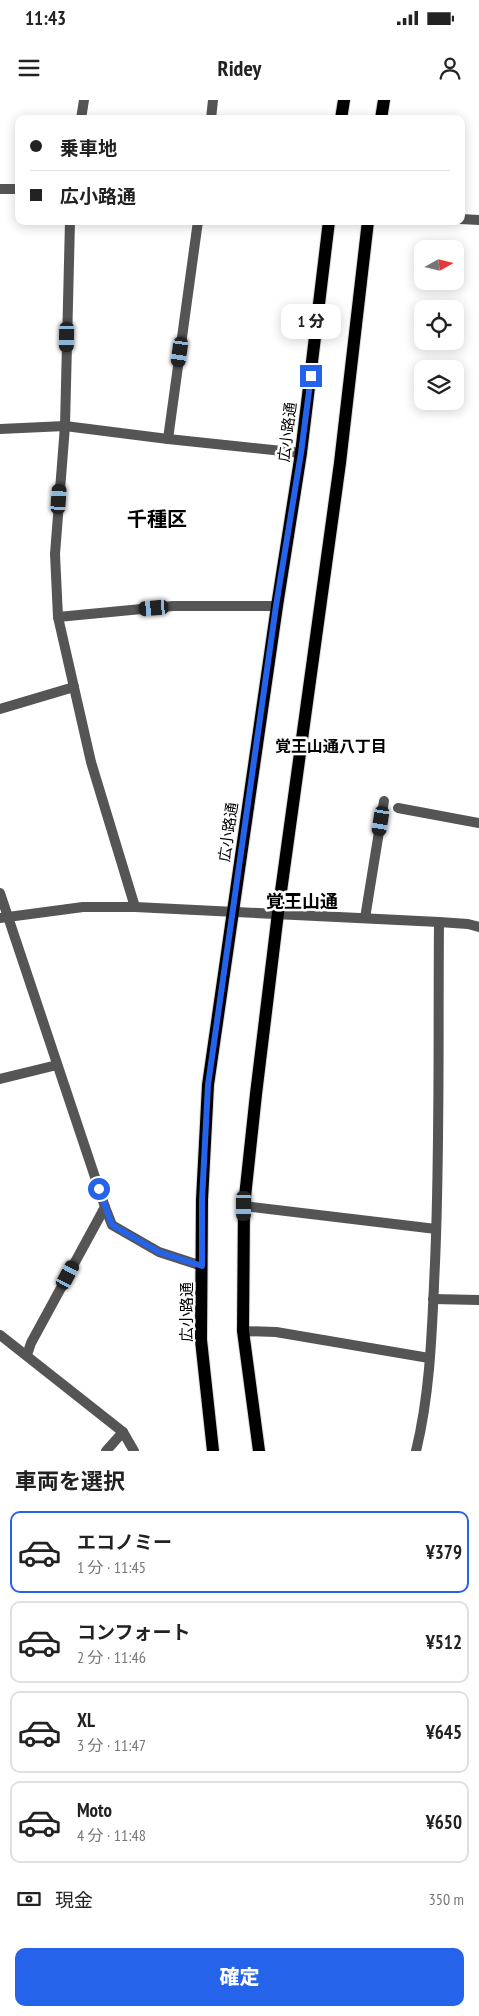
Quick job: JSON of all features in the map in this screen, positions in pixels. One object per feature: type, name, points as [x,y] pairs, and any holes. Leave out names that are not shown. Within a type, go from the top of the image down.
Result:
[{"type":"main road","points":[[342,115],[344,100]]},
{"type":"main road","points":[[382,115],[384,100]]},
{"type":"main road","name":"広小路通","points":[[213,1451],[201,1340],[202,1200],[208,1085],[276,606],[301,453],[329,225]]},
{"type":"main road","points":[[259,1451],[243,1331],[244,1206],[278,913],[340,463],[368,225]]},
{"type":"street","points":[[82,115],[84,100]]},
{"type":"street","points":[[211,115],[213,100]]},
{"type":"street","points":[[0,189],[15,189]]},
{"type":"street","points":[[465,219],[479,220]]},
{"type":"street","points":[[70,225],[65,426],[55,554],[58,617],[91,762],[136,907]]},
{"type":"street","points":[[168,439],[197,225]]},
{"type":"street","points":[[0,429],[65,426],[301,453]]},
{"type":"street","points":[[58,617],[173,606],[276,606]]},
{"type":"street","points":[[0,709],[74,687]]},
{"type":"street","points":[[365,918],[384,801]]},
{"type":"street","points":[[398,808],[479,823]]},
{"type":"street","points":[[0,892],[4,918],[112,1225],[159,1252],[202,1266]]},
{"type":"street","points":[[4,918],[83,906],[136,907],[439,922],[468,924],[479,927]]},
{"type":"street","points":[[416,1451],[424,1417],[433,1298],[438,1193],[439,922]]},
{"type":"street","points":[[0,1080],[57,1065]]},
{"type":"street","points":[[244,1206],[436,1228]]},
{"type":"street","points":[[27,1355],[31,1343],[105,1207]]},
{"type":"street","points":[[433,1298],[479,1300]]},
{"type":"street","points":[[243,1331],[276,1332],[429,1358]]},
{"type":"street","points":[[0,1335],[123,1432],[134,1451]]},
{"type":"street","points":[[106,1451],[123,1432]]},
{"type":"district","name":"千種区","points":[[157,519]]},
{"type":"district","name":"覚王山通八丁目","points":[[331,746]]},
{"type":"district","name":"覚王山通","points":[[302,901]]},
{"type":"route","points":[[99,1189],[112,1225],[159,1252],[202,1266],[202,1200],[208,1085],[276,606],[301,453],[311,376]]}]
